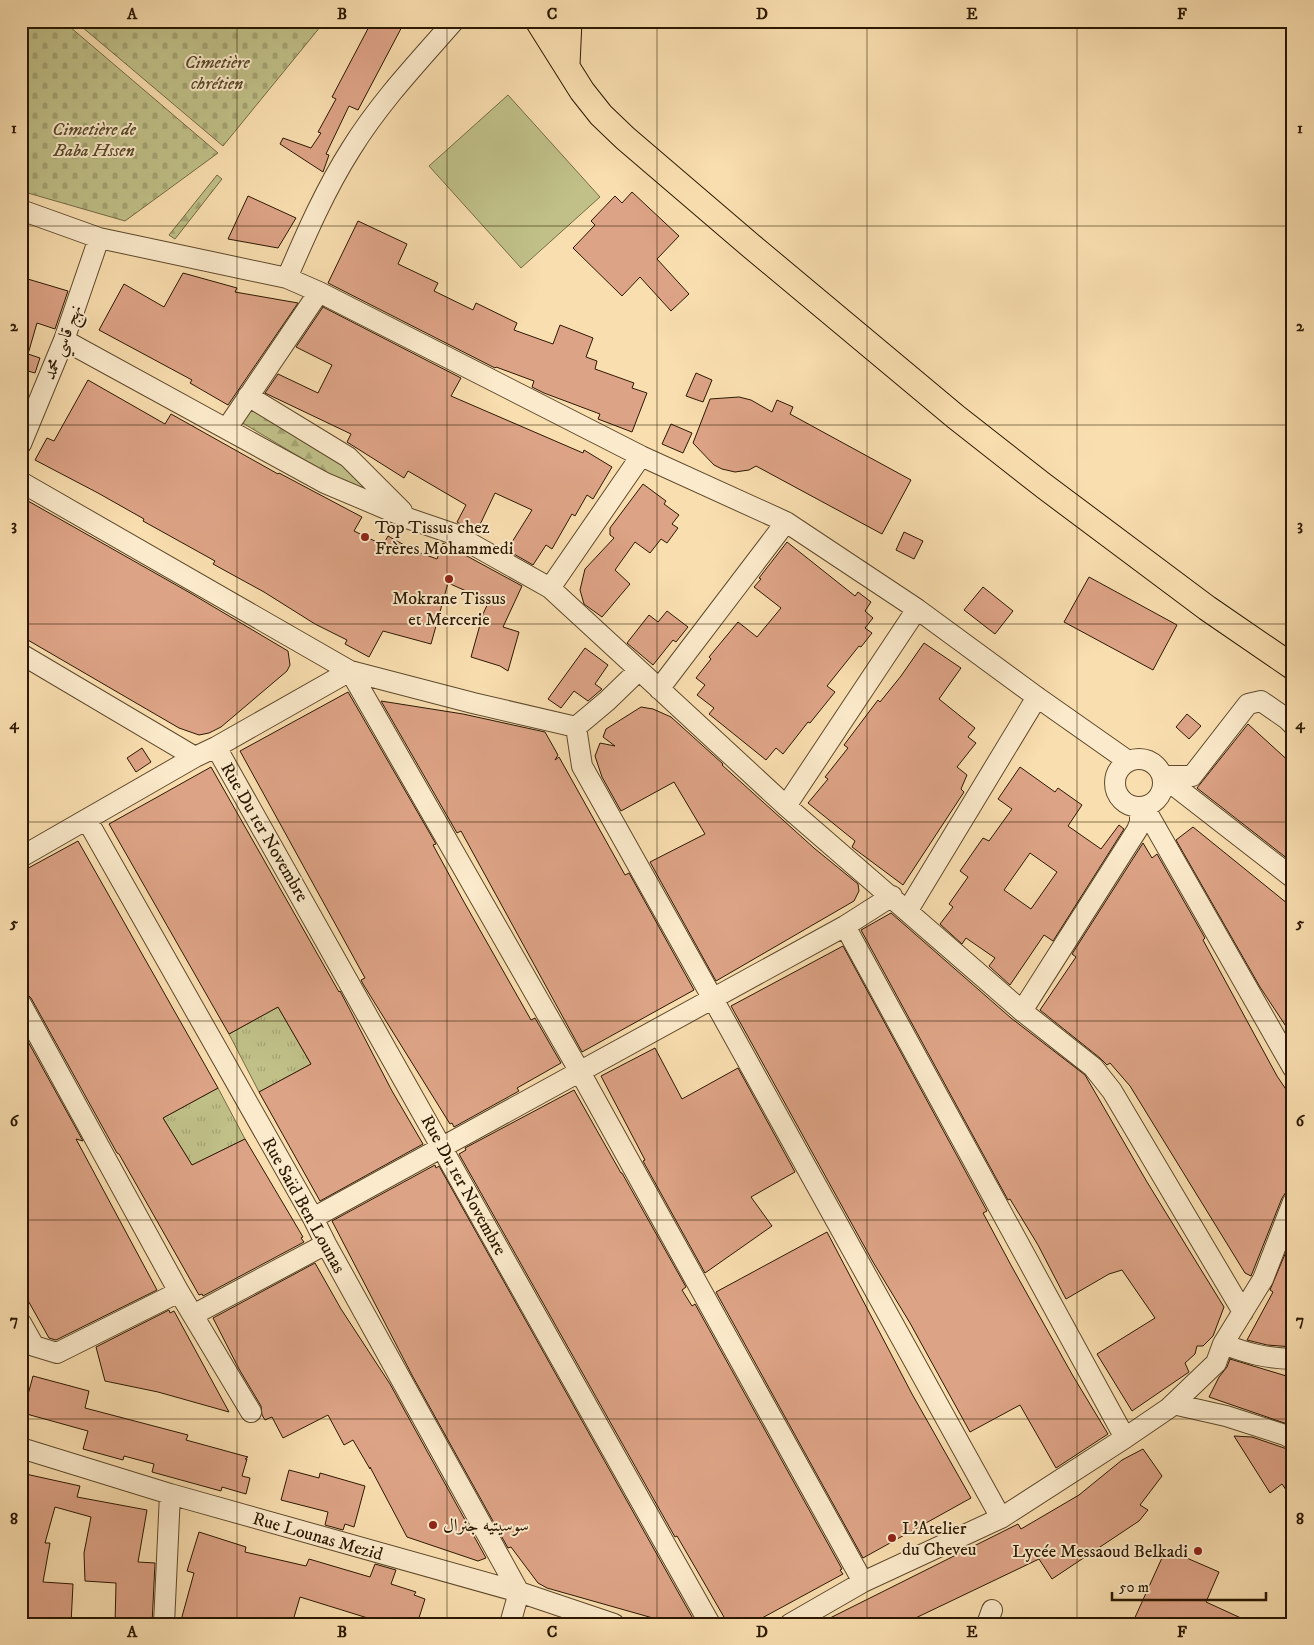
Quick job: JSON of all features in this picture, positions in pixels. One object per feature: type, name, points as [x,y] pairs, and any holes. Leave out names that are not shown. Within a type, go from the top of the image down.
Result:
[{"type":"main road","points":[[538,21],[582,91],[601,114],[625,138],[750,245],[956,417],[1044,486],[1199,602],[1293,667]]},
{"type":"main road","points":[[567,65],[569,21]]},
{"type":"street","points":[[287,278],[316,211],[352,148],[394,88],[449,28],[464,21]]},
{"type":"street","points":[[21,210],[99,238],[287,278],[319,292],[641,456],[786,522],[917,609],[1036,697],[1128,761]]},
{"type":"street","name":"نهج قاسي محمد","points":[[23,431],[64,340],[99,238]]},
{"type":"street","points":[[227,428],[319,292]]},
{"type":"street","points":[[64,340],[325,483],[410,519],[454,534],[550,588],[786,806],[892,896],[1022,1011],[1093,1067],[1112,1091],[1243,1312]]},
{"type":"street","points":[[248,396],[348,457],[410,519]]},
{"type":"street","points":[[550,588],[641,456]]},
{"type":"street","points":[[21,482],[350,671],[576,727]]},
{"type":"street","points":[[659,689],[786,522]]},
{"type":"street","points":[[786,806],[917,609]]},
{"type":"street","points":[[21,654],[195,756]]},
{"type":"street","points":[[576,727],[607,701],[639,670]]},
{"type":"street","points":[[21,857],[195,756],[216,747],[350,671]]},
{"type":"street","points":[[350,671],[580,1072],[863,1582]]},
{"type":"street","points":[[908,910],[1036,697]]},
{"type":"street","points":[[1162,776],[1192,776],[1248,704],[1261,700],[1293,725]]},
{"type":"street","points":[[576,727],[582,766],[1001,1518]]},
{"type":"street","name":"Rue Du 1er Novembre","points":[[216,747],[710,1624]]},
{"type":"street","points":[[1145,759],[1152,762],[1162,776],[1164,783],[1160,796],[1150,805],[1142,807],[1131,806],[1122,801],[1117,793],[1116,775],[1128,761],[1145,759]]},
{"type":"street","points":[[1162,776],[1293,878]]},
{"type":"street","points":[[1022,1011],[1137,830],[1142,807]]},
{"type":"street","points":[[1142,807],[1293,1068]]},
{"type":"street","name":"Rue Saïd Ben Lounas","points":[[87,820],[312,1218],[520,1592]]},
{"type":"street","points":[[312,1218],[845,926],[892,896]]},
{"type":"street","points":[[845,926],[1125,1438]]},
{"type":"street","points":[[21,1004],[180,1292],[251,1412]]},
{"type":"street","points":[[790,1624],[863,1582],[1001,1518],[1125,1438],[1173,1404],[1216,1363],[1223,1344],[1264,1279],[1293,1202]]},
{"type":"street","points":[[193,1315],[326,1244]]},
{"type":"street","points":[[21,1323],[34,1346],[57,1353],[180,1292]]},
{"type":"street","points":[[1223,1344],[1266,1358],[1293,1359]]},
{"type":"street","points":[[1173,1404],[1226,1416],[1293,1439]]},
{"type":"street","name":"Rue Lounas Mezid","points":[[21,1448],[170,1494],[520,1592],[607,1623]]},
{"type":"street","points":[[164,1624],[170,1494]]},
{"type":"street","points":[[510,1624],[520,1592]]},
{"type":"green space","name":"Cimetière de Baba Hssen","points":[[21,21],[63,21],[218,153],[125,221],[21,191]]},
{"type":"green space","name":"Cimetière chrétien","points":[[75,21],[325,21],[223,146]]},
{"type":"green space","points":[[508,95],[600,197],[521,268],[429,166]]},
{"type":"green space","points":[[217,175],[222,179],[175,239],[169,235]]},
{"type":"green space","points":[[250,408],[337,459],[366,489],[335,478],[241,422]]},
{"type":"green space","points":[[278,1007],[311,1064],[259,1092],[229,1034]]},
{"type":"green space","points":[[218,1088],[245,1139],[192,1165],[163,1118]]},
{"type":"building","points":[[372,21],[405,21],[358,110],[349,106],[326,154],[329,155],[323,172],[280,144],[283,138],[311,148],[321,133],[318,132],[336,99],[332,97]]},
{"type":"building","points":[[632,192],[679,236],[657,259],[689,294],[671,311],[640,277],[622,296],[573,248],[595,225],[591,221],[615,196],[622,203]]},
{"type":"building","points":[[248,196],[296,218],[278,248],[228,239]]},
{"type":"building","points":[[358,221],[407,244],[398,264],[438,283],[434,291],[473,310],[476,303],[517,323],[514,330],[553,344],[560,325],[593,338],[586,357],[597,361],[595,369],[634,383],[632,388],[647,393],[632,432],[598,419],[600,414],[544,393],[532,387],[534,381],[495,368],[328,283]]},
{"type":"building","points":[[183,273],[237,288],[235,292],[298,303],[228,405],[190,383],[192,380],[99,330],[124,284],[164,307]]},
{"type":"building","points":[[21,277],[68,291],[55,329],[37,323],[28,354],[40,358],[35,373],[21,369]]},
{"type":"building","points":[[323,307],[461,378],[451,396],[583,453],[584,450],[612,467],[593,499],[587,495],[575,516],[572,514],[552,549],[546,545],[533,565],[507,550],[532,510],[495,493],[476,533],[457,522],[466,505],[408,471],[404,478],[347,442],[351,434],[265,393],[278,374],[318,393],[332,365],[296,347]]},
{"type":"building","points":[[696,373],[712,380],[703,402],[686,396]]},
{"type":"building","points":[[88,380],[165,424],[171,414],[278,474],[362,517],[354,531],[383,545],[388,536],[415,551],[437,559],[443,543],[522,586],[503,627],[519,632],[508,671],[500,666],[471,657],[483,614],[489,601],[448,583],[431,644],[383,631],[369,657],[345,644],[347,640],[315,624],[264,592],[213,564],[215,561],[143,521],[144,519],[35,460],[47,438],[54,441]]},
{"type":"building","points":[[739,397],[751,400],[772,412],[777,400],[793,407],[790,414],[911,480],[882,534],[756,466],[749,470],[735,472],[714,465],[693,443],[710,399]]},
{"type":"building","points":[[671,424],[692,433],[683,453],[662,444]]},
{"type":"building","points":[[643,484],[666,501],[664,504],[679,515],[672,524],[678,528],[667,543],[661,539],[650,553],[635,542],[615,570],[630,584],[602,617],[584,604],[580,590],[585,569],[614,538],[610,535],[610,528]]},
{"type":"building","points":[[21,497],[288,651],[290,665],[287,671],[221,727],[209,733],[199,735],[179,728],[21,636]]},
{"type":"building","points":[[904,532],[923,541],[914,559],[896,550]]},
{"type":"building","points":[[787,542],[855,596],[858,592],[871,602],[865,611],[873,618],[865,628],[872,633],[827,686],[835,692],[810,723],[808,722],[783,754],[776,748],[766,760],[709,714],[714,708],[697,695],[705,685],[696,678],[711,659],[709,657],[738,622],[757,637],[781,608],[754,587]]},
{"type":"building","points":[[1089,577],[1177,625],[1153,670],[1064,622]]},
{"type":"building","points":[[983,587],[1013,611],[995,634],[964,610]]},
{"type":"building","points":[[667,611],[688,627],[676,642],[673,640],[653,665],[627,643],[649,615],[658,622]]},
{"type":"building","points":[[924,643],[961,668],[939,699],[975,728],[968,737],[976,743],[957,767],[967,775],[961,789],[964,792],[903,885],[852,847],[855,841],[808,803],[828,779],[825,777],[848,748],[844,745],[878,700],[880,702],[901,676]]},
{"type":"building","points":[[585,648],[608,665],[595,684],[602,689],[588,701],[574,691],[561,708],[548,699]]},
{"type":"building","points":[[348,692],[436,844],[433,845],[531,1020],[535,1018],[561,1063],[517,1088],[519,1091],[454,1127],[452,1123],[450,1124],[363,984],[361,980],[365,978],[240,751]]},
{"type":"building","points":[[381,701],[463,714],[545,732],[558,755],[555,760],[559,757],[625,875],[629,873],[694,990],[582,1052],[461,831],[457,833]]},
{"type":"building","points":[[641,707],[653,709],[671,717],[814,848],[858,884],[859,891],[854,901],[716,981],[650,862],[705,834],[674,782],[621,811],[602,777],[595,756],[600,743],[615,746],[603,737],[606,729]]},
{"type":"building","points":[[1187,714],[1201,726],[1189,739],[1176,727]]},
{"type":"building","points":[[1248,724],[1293,765],[1293,863],[1197,788]]},
{"type":"building","points":[[142,748],[151,762],[136,772],[127,758]]},
{"type":"building","points":[[211,767],[340,991],[392,1091],[423,1144],[320,1201],[259,1092],[311,1064],[278,1007],[229,1034],[109,824]]},
{"type":"building","points":[[1020,767],[1055,792],[1058,788],[1082,805],[1068,826],[1101,849],[1119,825],[1124,829],[1053,941],[1044,935],[1010,985],[989,966],[995,958],[966,938],[962,944],[940,924],[953,907],[949,904],[968,877],[960,871],[983,838],[989,841],[1012,809],[998,799]],"holes":[[[1030,853],[1057,872],[1031,909],[1004,890]]]},
{"type":"building","points":[[1193,827],[1293,908],[1293,1037],[1260,987],[1176,840]]},
{"type":"building","points":[[78,841],[218,1088],[163,1118],[192,1165],[245,1139],[303,1237],[301,1238],[304,1242],[203,1296],[202,1294],[199,1295],[117,1153],[31,998],[21,992],[21,872]]},
{"type":"building","points":[[1143,843],[1152,858],[1157,854],[1205,938],[1203,940],[1277,1076],[1293,1100],[1293,1190],[1286,1192],[1282,1198],[1251,1276],[1245,1273],[1130,1086],[1110,1063],[1107,1065],[1040,1010],[1076,957],[1072,954]]},
{"type":"building","points":[[891,913],[1011,1018],[1085,1075],[1147,1182],[1224,1307],[1213,1336],[1203,1346],[1197,1346],[1195,1354],[1185,1363],[1189,1372],[1132,1411],[1097,1354],[1155,1318],[1122,1270],[1109,1274],[1066,1299],[1038,1245],[1010,1199],[1008,1200],[861,930]]},
{"type":"building","points":[[843,946],[987,1211],[983,1213],[1012,1267],[1108,1434],[1056,1468],[1020,1405],[970,1432],[731,1006]]},
{"type":"building","points":[[21,1029],[83,1141],[76,1139],[157,1290],[56,1340],[49,1338],[21,1288]]},
{"type":"building","points":[[655,1048],[682,1099],[738,1068],[795,1172],[751,1197],[772,1226],[705,1273],[643,1161],[645,1160],[601,1076]]},
{"type":"building","points":[[574,1090],[686,1287],[682,1290],[692,1306],[695,1304],[842,1569],[840,1570],[843,1574],[751,1624],[728,1624],[677,1536],[675,1537],[459,1154],[466,1150],[465,1148]]},
{"type":"building","points":[[435,1165],[436,1168],[439,1166],[696,1624],[674,1624],[547,1588],[538,1583],[511,1547],[508,1548],[413,1377],[332,1221]]},
{"type":"building","points":[[827,1232],[912,1394],[971,1498],[863,1558],[716,1292]]},
{"type":"building","points":[[1293,1235],[1293,1347],[1267,1345],[1247,1340],[1273,1292],[1270,1290]]},
{"type":"building","points":[[315,1263],[341,1309],[390,1384],[486,1558],[478,1561],[407,1537],[370,1467],[370,1469],[353,1440],[344,1445],[328,1415],[283,1438],[272,1417],[265,1420],[262,1415],[261,1406],[239,1369],[213,1318]]},
{"type":"building","points":[[169,1310],[170,1313],[174,1311],[229,1412],[158,1392],[105,1381],[96,1347]]},
{"type":"building","points":[[1230,1359],[1293,1378],[1293,1426],[1209,1397]]},
{"type":"building","points":[[33,1376],[89,1391],[85,1408],[188,1435],[186,1440],[248,1457],[245,1459],[247,1459],[242,1476],[250,1478],[246,1494],[222,1487],[221,1491],[152,1472],[154,1464],[124,1456],[123,1460],[83,1449],[88,1431],[23,1413]]},
{"type":"building","points":[[1234,1436],[1252,1437],[1293,1451],[1293,1500],[1282,1484],[1270,1493]]},
{"type":"building","points":[[1143,1449],[1162,1476],[1140,1505],[1148,1510],[1139,1521],[1052,1579],[1039,1559],[903,1624],[818,1624],[1018,1524],[1021,1529],[1079,1495],[1122,1460]]},
{"type":"building","points":[[289,1470],[319,1478],[320,1473],[365,1486],[354,1527],[345,1524],[343,1530],[325,1525],[328,1512],[281,1500]]},
{"type":"building","points":[[21,1473],[80,1486],[77,1497],[147,1510],[138,1562],[155,1563],[152,1624],[115,1624],[116,1583],[85,1581],[84,1553],[91,1517],[55,1507],[45,1543],[50,1543],[43,1582],[73,1584],[71,1624],[21,1624]]},
{"type":"building","points":[[199,1532],[246,1547],[245,1552],[306,1566],[309,1559],[370,1577],[375,1564],[396,1570],[391,1584],[416,1592],[414,1595],[425,1599],[417,1624],[387,1624],[300,1597],[292,1624],[180,1624],[194,1573],[187,1571]]},
{"type":"building","points":[[1166,1549],[1219,1572],[1206,1602],[1254,1624],[1132,1624]]},
{"type":"place","name":"Top Tissus chez Frères Mohammedi","points":[[365,537]]},
{"type":"place","name":"Mokrane Tissus et Mercerie","points":[[449,579]]},
{"type":"place","name":"سوسيتيه جنرال","points":[[433,1525]]},
{"type":"place","name":"L'Atelier du Cheveu","points":[[892,1538]]},
{"type":"place","name":"Lycée Messaoud Belkadi","points":[[1198,1551]]}]
